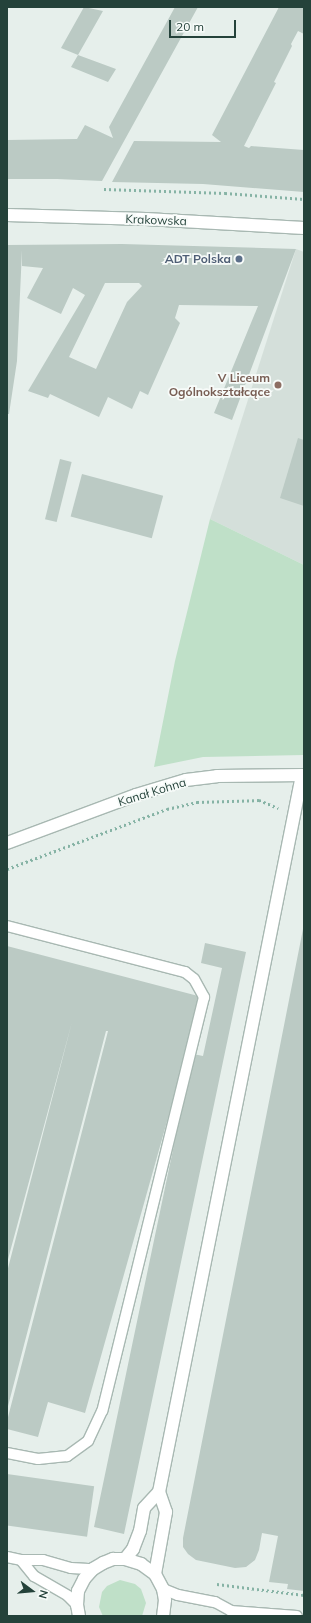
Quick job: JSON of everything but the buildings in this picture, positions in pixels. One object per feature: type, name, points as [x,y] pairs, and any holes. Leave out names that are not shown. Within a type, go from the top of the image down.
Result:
[{"type":"street","name":"Krakowska","points":[[7,216],[154,220],[304,228]]},
{"type":"street","points":[[155,1574],[166,1512],[159,1492],[303,775]]},
{"type":"street","name":"Kanał Kohna","points":[[7,843],[136,795],[186,780],[217,776],[303,775]]},
{"type":"street","points":[[125,1559],[133,1549],[140,1531],[144,1508],[159,1492]]},
{"type":"street","points":[[78,1610],[78,1591],[84,1579],[93,1569],[108,1561],[125,1559],[142,1564],[155,1574],[163,1589],[166,1600],[163,1616]]},
{"type":"lane","points":[[7,926],[185,972],[194,979],[204,997],[102,1411],[88,1441],[67,1456],[38,1459],[7,1453]]},
{"type":"lane","points":[[7,1557],[21,1560],[43,1560],[71,1568],[93,1569]]},
{"type":"lane","points":[[21,1560],[34,1576],[68,1596],[78,1610]]},
{"type":"lane","points":[[163,1589],[198,1599],[215,1602],[231,1611],[297,1616]]},
{"type":"lane","points":[[220,1616],[231,1611]]},
{"type":"path","points":[[104,189],[225,193],[304,199]]},
{"type":"path","points":[[7,869],[167,809],[197,802],[259,800],[273,807],[295,812]]},
{"type":"path","points":[[198,1599],[201,1582],[304,1595]]},
{"type":"shaded area","name":"V Liceum Ogólnokształcące","points":[[296,249],[304,252],[304,565],[210,519]]},
{"type":"green space","points":[[210,519],[304,565],[304,755],[203,757],[154,767],[175,661]]},
{"type":"green space","points":[[120,1580],[135,1584],[141,1589],[146,1603],[142,1616],[103,1616],[99,1607],[102,1592],[107,1586]]},
{"type":"place","name":"ADT Polska","points":[[239,259]]},
{"type":"place","name":"V Liceum Ogólnokształcące","points":[[278,385]]}]
